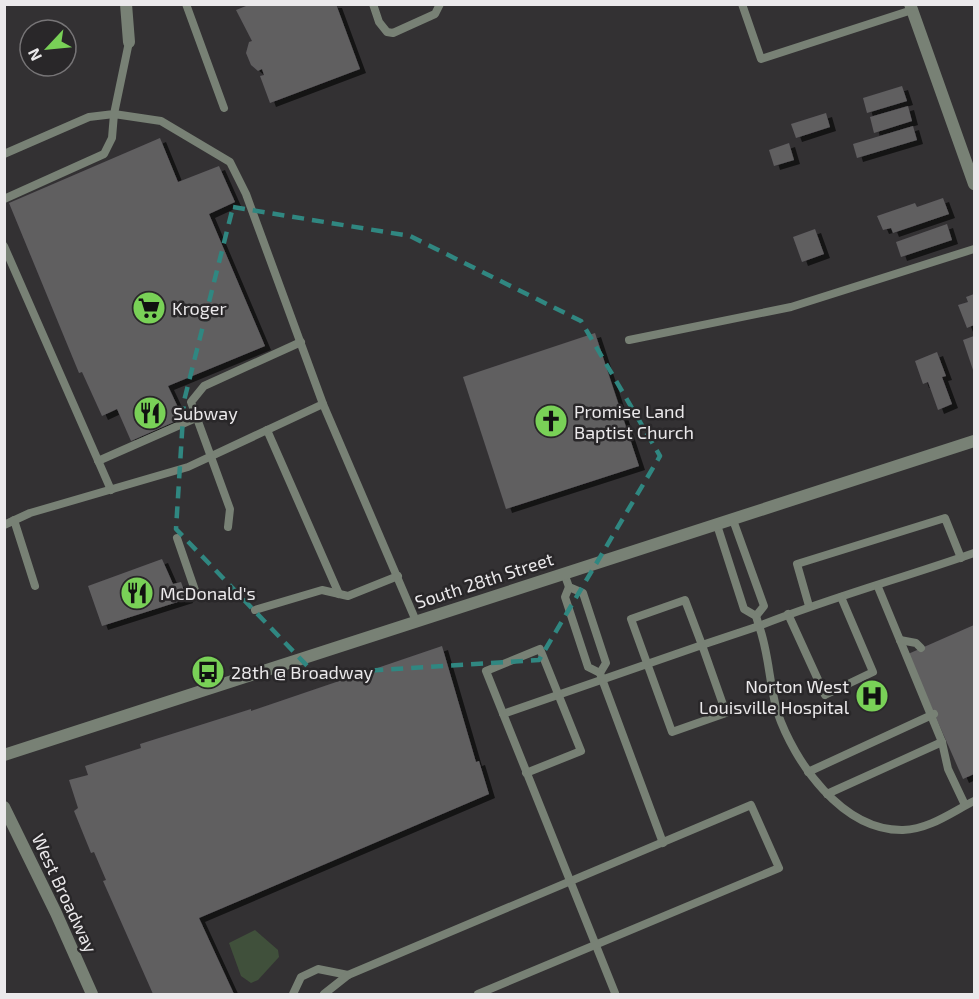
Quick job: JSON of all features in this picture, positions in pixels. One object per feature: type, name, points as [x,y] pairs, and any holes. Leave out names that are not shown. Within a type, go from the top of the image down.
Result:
[{"type":"street","points":[[126,4],[129,42]]},
{"type":"street","points":[[911,7],[975,184]]},
{"type":"street","name":"South 28th Street","points":[[4,755],[974,442]]},
{"type":"street","name":"West Broadway","points":[[4,807],[56,913],[92,994]]},
{"type":"lane","points":[[186,4],[224,108]]},
{"type":"lane","points":[[373,4],[383,28],[393,33],[435,14],[440,4]]},
{"type":"lane","points":[[742,4],[761,59],[911,7]]},
{"type":"lane","points":[[4,199],[104,154],[112,138],[114,114],[129,42]]},
{"type":"lane","points":[[4,154],[89,117],[114,114],[161,121],[230,162],[246,194],[323,404],[416,621]]},
{"type":"lane","points":[[4,246],[111,490]]},
{"type":"lane","points":[[629,339],[791,307],[975,249]]},
{"type":"lane","points":[[228,527],[230,509],[213,455],[191,402],[204,386],[301,342]]},
{"type":"lane","points":[[4,525],[188,467],[323,404]]},
{"type":"lane","points":[[98,461],[198,417]]},
{"type":"lane","points":[[267,430],[339,594]]},
{"type":"lane","points":[[809,606],[797,564],[945,518],[961,558]]},
{"type":"lane","points":[[14,520],[35,586]]},
{"type":"lane","points":[[733,520],[764,606],[756,616]]},
{"type":"lane","points":[[717,525],[744,609],[756,616],[777,710],[798,758],[834,802],[875,826],[903,830],[934,823],[975,801]]},
{"type":"lane","points":[[177,538],[197,596]]},
{"type":"lane","points":[[503,714],[601,676],[646,664],[759,626],[809,606],[878,587],[975,553]]},
{"type":"lane","points":[[564,573],[569,586],[565,597],[588,667],[601,676],[663,843]]},
{"type":"lane","points":[[255,610],[322,590],[348,597],[398,576]]},
{"type":"lane","points":[[569,586],[583,593],[606,663],[601,676]]},
{"type":"lane","points":[[878,587],[933,715],[948,769],[966,805]]},
{"type":"lane","points":[[789,614],[825,695],[873,672],[841,597]]},
{"type":"lane","points":[[685,600],[702,645],[726,712],[672,732],[631,619],[685,600]]},
{"type":"lane","points":[[900,640],[916,643],[921,648]]},
{"type":"lane","points":[[526,772],[581,751],[540,649],[486,671],[526,772],[570,882],[615,993]]},
{"type":"lane","points":[[808,772],[933,715]]},
{"type":"lane","points":[[827,794],[942,742]]},
{"type":"lane","points":[[324,994],[348,975],[751,805],[778,868],[478,994]]},
{"type":"lane","points":[[293,994],[301,977],[318,969],[348,975]]},
{"type":"highlighted area","points":[[233,207],[410,236],[581,321],[660,456],[539,660],[315,674],[176,529],[184,401]]},
{"type":"green space","points":[[255,930],[278,950],[279,957],[258,980],[251,983],[241,976],[229,943]]},
{"type":"building","points":[[251,4],[336,4],[360,69],[270,103],[260,76],[264,75],[262,69],[258,71],[251,65],[246,53],[249,42],[252,41],[236,10]]},
{"type":"building","points":[[902,86],[907,101],[867,113],[863,98]]},
{"type":"building","points":[[908,106],[912,121],[874,133],[870,117]]},
{"type":"building","points":[[826,113],[830,127],[796,138],[791,124]]},
{"type":"building","points":[[913,126],[917,140],[857,158],[853,144]]},
{"type":"building","name":"Kroger","points":[[160,138],[178,182],[219,166],[235,202],[209,214],[265,346],[168,386],[183,418],[131,441],[117,409],[102,416],[82,372],[79,373],[9,203]]},
{"type":"building","points":[[789,143],[794,160],[774,166],[769,150]]},
{"type":"building","points":[[943,198],[949,214],[893,233],[891,228],[883,230],[877,216],[915,203],[917,207]]},
{"type":"building","points":[[947,224],[952,240],[901,257],[896,242]]},
{"type":"building","points":[[815,229],[824,254],[802,262],[793,237]]},
{"type":"building","points":[[974,294],[974,325],[967,328],[958,305],[968,302],[966,297]]},
{"type":"building","name":"Promise Land Baptist Church","points":[[595,333],[639,466],[506,509],[463,377]]},
{"type":"building","points":[[974,336],[974,373],[963,340]]},
{"type":"building","points":[[937,352],[946,376],[942,377],[952,404],[938,410],[928,382],[923,384],[915,361]]},
{"type":"building","name":"McDonald's","points":[[162,559],[173,584],[181,582],[187,599],[102,626],[88,586]]},
{"type":"building","points":[[974,625],[974,774],[963,779],[908,654]]},
{"type":"building","points":[[442,646],[476,762],[479,761],[489,794],[199,918],[234,994],[153,994],[103,881],[106,880],[94,852],[91,853],[74,811],[78,808],[69,780],[88,775],[85,766],[141,748],[140,744],[251,709],[251,711]]},
{"type":"place","name":"Kroger","points":[[149,308]]},
{"type":"place","name":"Subway","points":[[150,413]]},
{"type":"place","name":"Promise Land Baptist Church","points":[[551,421]]},
{"type":"place","name":"McDonald's","points":[[137,593]]},
{"type":"place","name":"28th @ Broadway","points":[[208,672]]},
{"type":"place","name":"Norton West Louisville Hospital","points":[[872,696]]}]
